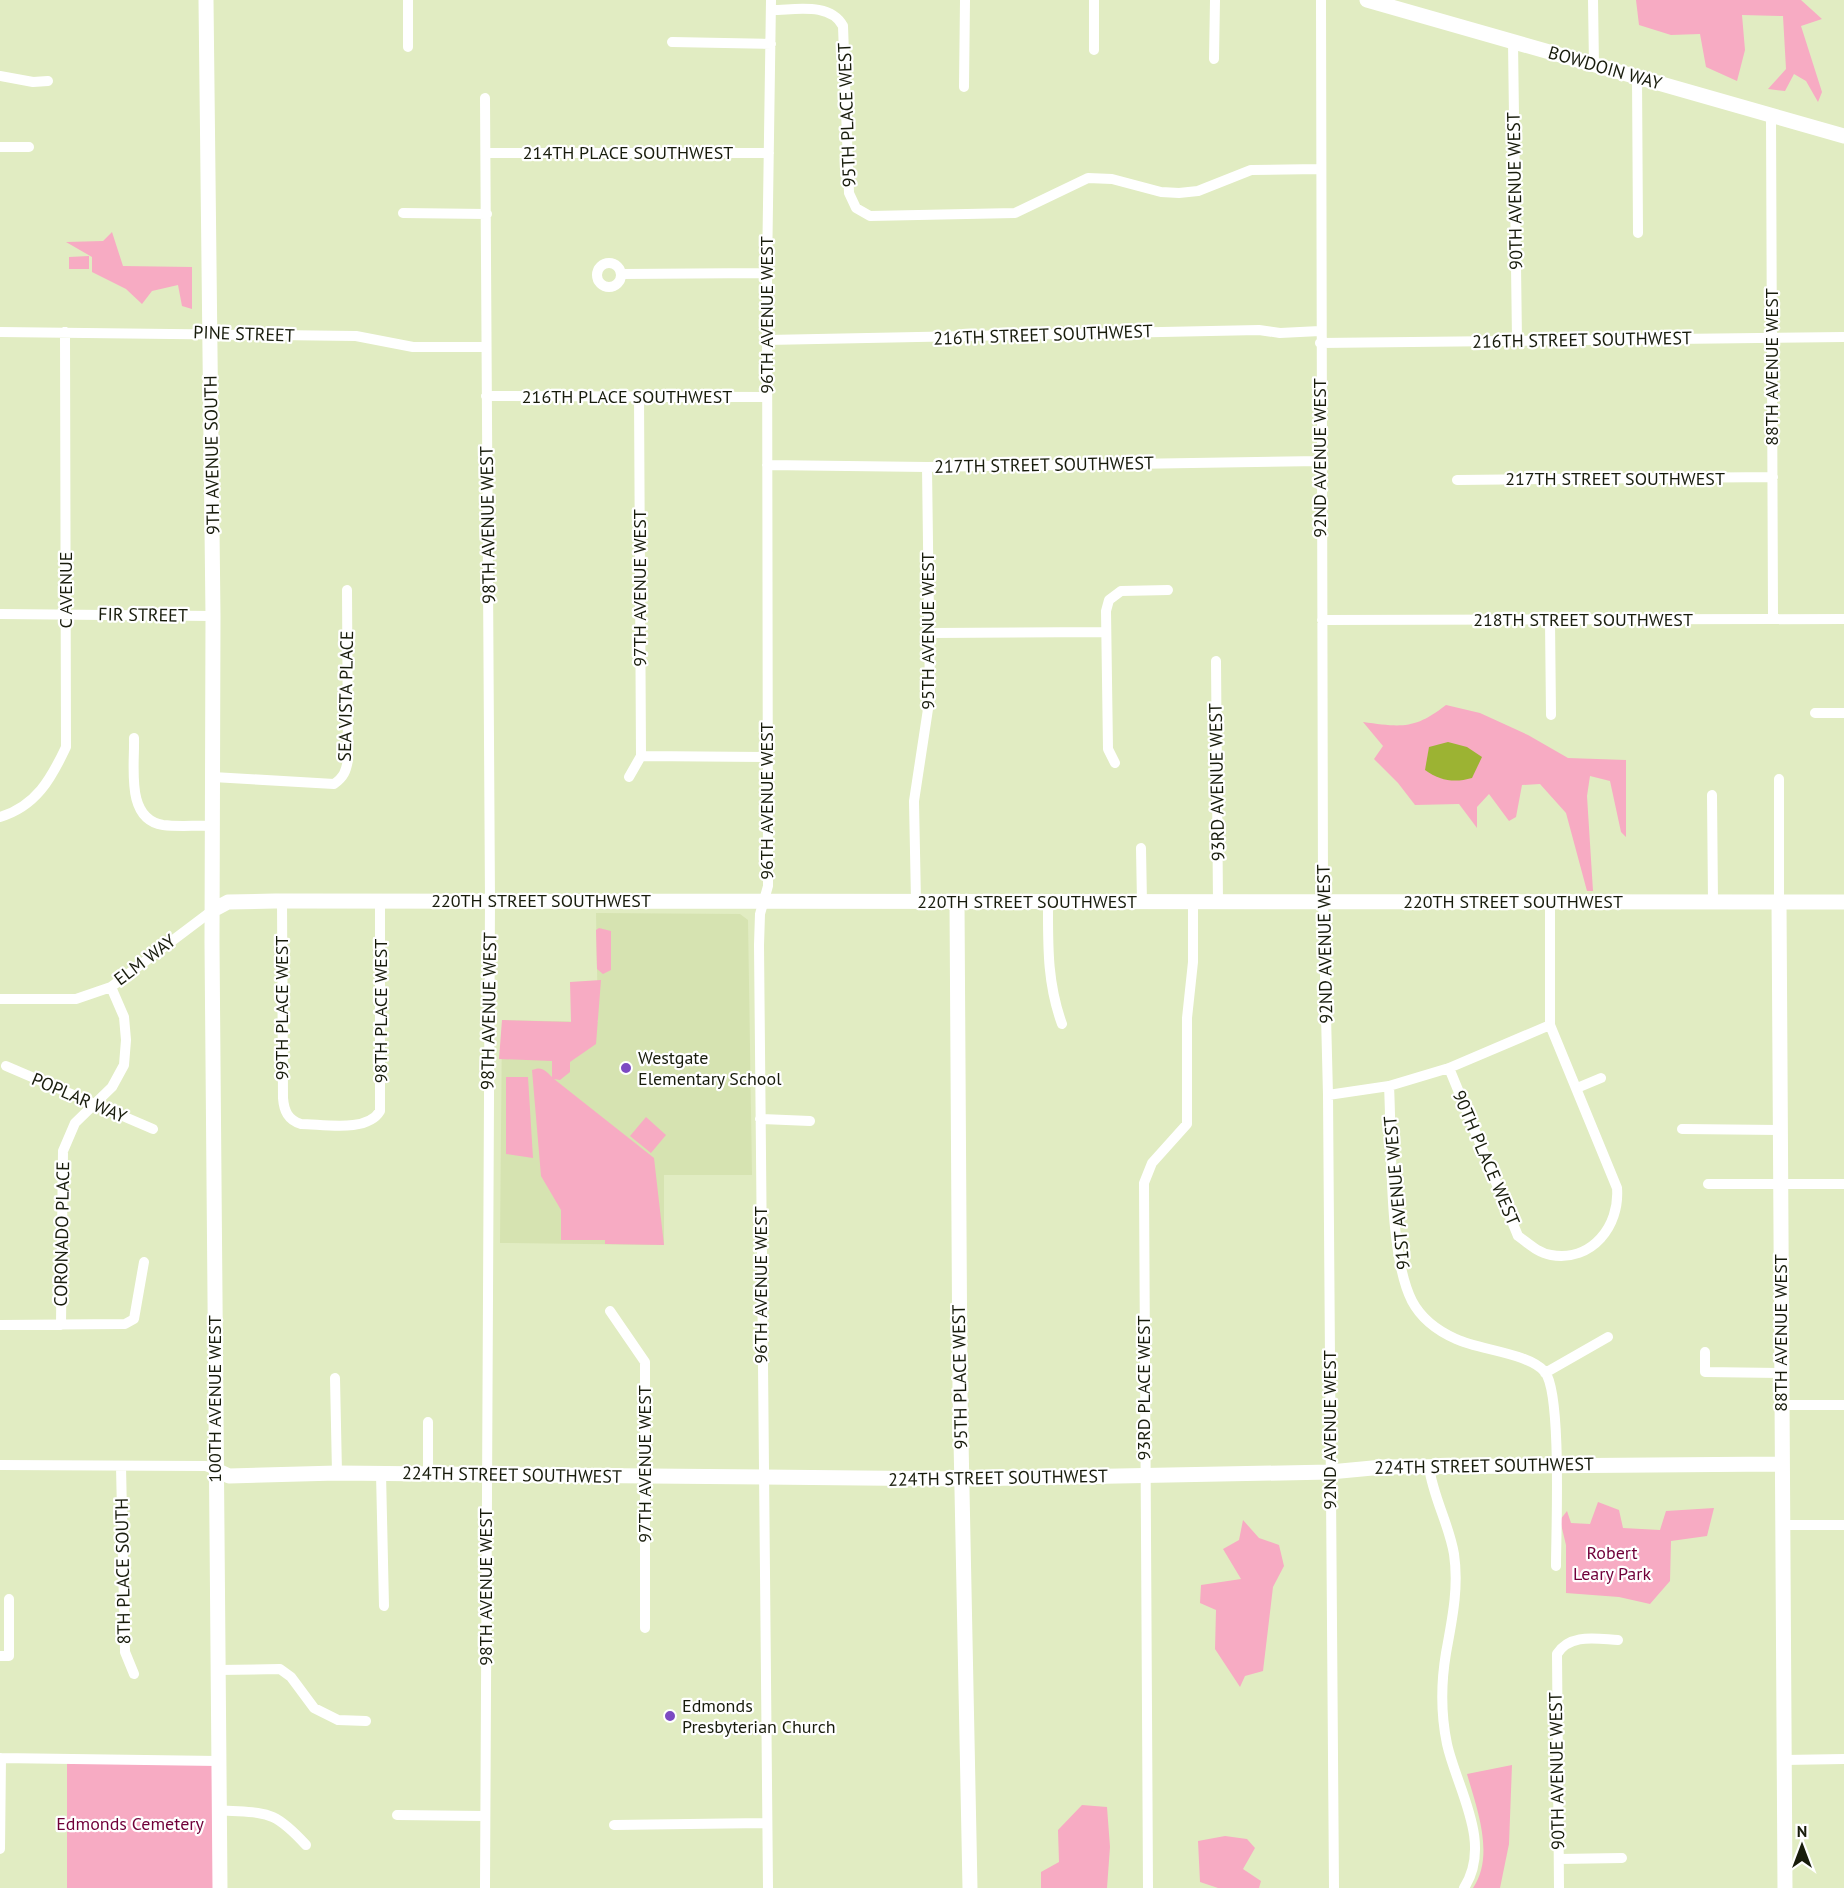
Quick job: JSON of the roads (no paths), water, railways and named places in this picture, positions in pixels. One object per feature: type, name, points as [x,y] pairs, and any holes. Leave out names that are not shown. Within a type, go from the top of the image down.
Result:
[{"type":"street","name":"9TH AVENUE SOUTH","points":[[206,0],[211,334],[213,910]]},
{"type":"street","points":[[408,0],[408,46]]},
{"type":"street","points":[[964,87],[965,0]]},
{"type":"street","points":[[1094,0],[1094,50]]},
{"type":"street","points":[[1214,59],[1215,0]]},
{"type":"street","name":"92ND AVENUE WEST","points":[[1321,0],[1320,461],[1334,1888]]},
{"type":"street","name":"BOWDOIN WAY","points":[[1367,0],[1844,136]]},
{"type":"street","points":[[1593,0],[1594,65]]},
{"type":"street","name":"95TH PLACE WEST","points":[[772,5],[824,10],[837,17],[843,26],[849,193],[856,208],[870,216],[1007,214],[1030,206],[1088,178],[1112,179],[1161,192],[1179,193],[1198,191],[1251,170],[1319,169]]},
{"type":"street","name":"96TH AVENUE WEST","points":[[768,1888],[759,914],[768,886],[767,273],[772,5]]},
{"type":"street","points":[[672,42],[771,44]]},
{"type":"street","name":"90TH AVENUE WEST","points":[[1513,42],[1517,340]]},
{"type":"street","points":[[0,76],[33,82],[48,81]]},
{"type":"street","points":[[1637,77],[1638,233]]},
{"type":"street","name":"98TH AVENUE WEST","points":[[485,98],[490,901],[485,1888]]},
{"type":"street","name":"88TH AVENUE WEST","points":[[1771,116],[1773,618]]},
{"type":"street","points":[[0,147],[29,147]]},
{"type":"street","name":"214TH PLACE SOUTHWEST","points":[[487,153],[769,153]]},
{"type":"street","points":[[403,213],[487,214]]},
{"type":"street","points":[[621,274],[767,273]]},
{"type":"street","name":"216TH STREET SOUTHWEST","points":[[767,340],[1236,331],[1320,337],[1517,340],[1844,337]]},
{"type":"street","name":"PINE STREET","points":[[0,332],[356,336],[413,347],[486,347]]},
{"type":"street","name":"C AVENUE","points":[[0,817],[19,811],[51,778],[66,747],[65,332]]},
{"type":"street","name":"216TH PLACE SOUTHWEST","points":[[486,396],[767,397]]},
{"type":"street","name":"97TH AVENUE WEST","points":[[639,396],[641,756]]},
{"type":"street","name":"217TH STREET SOUTHWEST","points":[[767,465],[927,467],[1320,461]]},
{"type":"street","name":"95TH AVENUE WEST","points":[[916,902],[914,801],[929,711],[927,467]]},
{"type":"street","name":"217TH STREET SOUTHWEST","points":[[1457,480],[1773,477]]},
{"type":"street","name":"SEA VISTA PLACE","points":[[213,777],[334,784],[340,780],[348,760],[347,590]]},
{"type":"street","points":[[1115,763],[1108,748],[1106,610],[1109,600],[1121,591],[1168,590]]},
{"type":"street","name":"FIR STREET","points":[[0,614],[213,616]]},
{"type":"street","name":"218TH STREET SOUTHWEST","points":[[1322,620],[1844,619]]},
{"type":"street","points":[[1550,621],[1551,715]]},
{"type":"street","points":[[930,633],[1106,632]]},
{"type":"street","name":"93RD AVENUE WEST","points":[[1216,661],[1218,903]]},
{"type":"street","points":[[1815,714],[1844,713]]},
{"type":"street","points":[[134,738],[136,805],[143,817],[161,825],[214,826]]},
{"type":"street","points":[[629,777],[641,756],[768,757]]},
{"type":"street","name":"88TH AVENUE WEST","points":[[1779,779],[1785,1888]]},
{"type":"street","points":[[1712,795],[1713,902]]},
{"type":"street","points":[[1141,848],[1142,903]]},
{"type":"street","name":"220TH STREET SOUTHWEST","points":[[213,910],[228,902],[282,901],[1193,904],[1844,902]]},
{"type":"street","name":"99TH PLACE WEST","points":[[282,901],[283,1098],[287,1115],[293,1122],[301,1124],[354,1124],[375,1119]]},
{"type":"street","name":"98TH PLACE WEST","points":[[375,1119],[381,1102],[380,901]]},
{"type":"street","name":"95TH PLACE WEST","points":[[957,902],[962,1479],[970,1888]]},
{"type":"street","points":[[1048,902],[1048,974],[1053,1001],[1062,1024]]},
{"type":"street","points":[[1550,902],[1550,1025],[1577,1088],[1601,1078]]},
{"type":"street","name":"93RD PLACE WEST","points":[[1148,1888],[1144,1183],[1152,1163],[1187,1124],[1187,1018],[1193,962],[1193,904]]},
{"type":"street","name":"ELM WAY","points":[[0,999],[76,999],[111,987],[213,910]]},
{"type":"street","name":"100TH AVENUE WEST","points":[[213,910],[220,1888]]},
{"type":"street","name":"CORONADO PLACE","points":[[61,1325],[63,1151],[75,1123],[112,1087],[124,1065],[126,1040],[124,1017],[111,987]]},
{"type":"street","points":[[1328,1095],[1389,1086],[1449,1068],[1550,1025]]},
{"type":"street","name":"POPLAR WAY","points":[[6,1066],[153,1129]]},
{"type":"street","name":"90TH PLACE WEST","points":[[1449,1068],[1518,1236],[1539,1251],[1562,1256],[1578,1252],[1603,1238],[1616,1214],[1617,1188],[1577,1088]]},
{"type":"street","name":"91ST AVENUE WEST","points":[[1389,1086],[1397,1237],[1402,1272],[1413,1302],[1438,1330],[1466,1343],[1535,1365],[1545,1373]]},
{"type":"street","points":[[760,1119],[810,1121]]},
{"type":"street","points":[[1682,1129],[1781,1130]]},
{"type":"street","points":[[1708,1184],[1844,1184]]},
{"type":"street","points":[[0,1325],[125,1324],[134,1318],[144,1262]]},
{"type":"street","name":"97TH AVENUE WEST","points":[[610,1311],[645,1362],[645,1628]]},
{"type":"street","points":[[1556,1566],[1553,1406],[1545,1373],[1608,1337]]},
{"type":"street","points":[[1705,1352],[1706,1372],[1781,1373]]},
{"type":"street","points":[[335,1378],[337,1473]]},
{"type":"street","points":[[1781,1405],[1844,1405]]},
{"type":"street","points":[[428,1422],[428,1473]]},
{"type":"street","name":"224TH STREET SOUTHWEST","points":[[216,1470],[229,1476],[428,1473],[962,1479],[1330,1472],[1351,1468],[1781,1464]]},
{"type":"street","points":[[0,1465],[206,1466],[216,1470]]},
{"type":"street","name":"8TH PLACE SOUTH","points":[[121,1466],[125,1652],[134,1674]]},
{"type":"street","points":[[1429,1467],[1431,1485],[1451,1541],[1455,1568],[1455,1598],[1442,1701],[1447,1745],[1471,1821],[1475,1846],[1473,1870],[1464,1888]]},
{"type":"street","points":[[381,1473],[384,1606]]},
{"type":"street","points":[[1782,1525],[1844,1525]]},
{"type":"street","points":[[0,1656],[9,1656],[9,1599]]},
{"type":"street","name":"90TH AVENUE WEST","points":[[1559,1888],[1557,1654],[1564,1644],[1572,1640],[1618,1640]]},
{"type":"street","points":[[217,1670],[280,1669],[291,1677],[314,1708],[338,1720],[366,1720]]},
{"type":"street","points":[[0,1849],[0,1758],[218,1761]]},
{"type":"street","points":[[1784,1760],[1844,1759]]},
{"type":"street","points":[[219,1810],[269,1814],[285,1822],[306,1845]]},
{"type":"street","points":[[397,1815],[485,1816]]},
{"type":"street","points":[[614,1825],[767,1823]]},
{"type":"street","points":[[1559,1859],[1622,1858]]},
{"type":"place","name":"Westgate Elementary School","points":[[626,1068]]},
{"type":"place","name":"Edmonds Presbyterian Church","points":[[670,1716]]},
{"type":"park label","name":"Robert Leary Park","points":[[1612,1563]]},
{"type":"park label","name":"Edmonds Cemetery","points":[[130,1824]]}]
